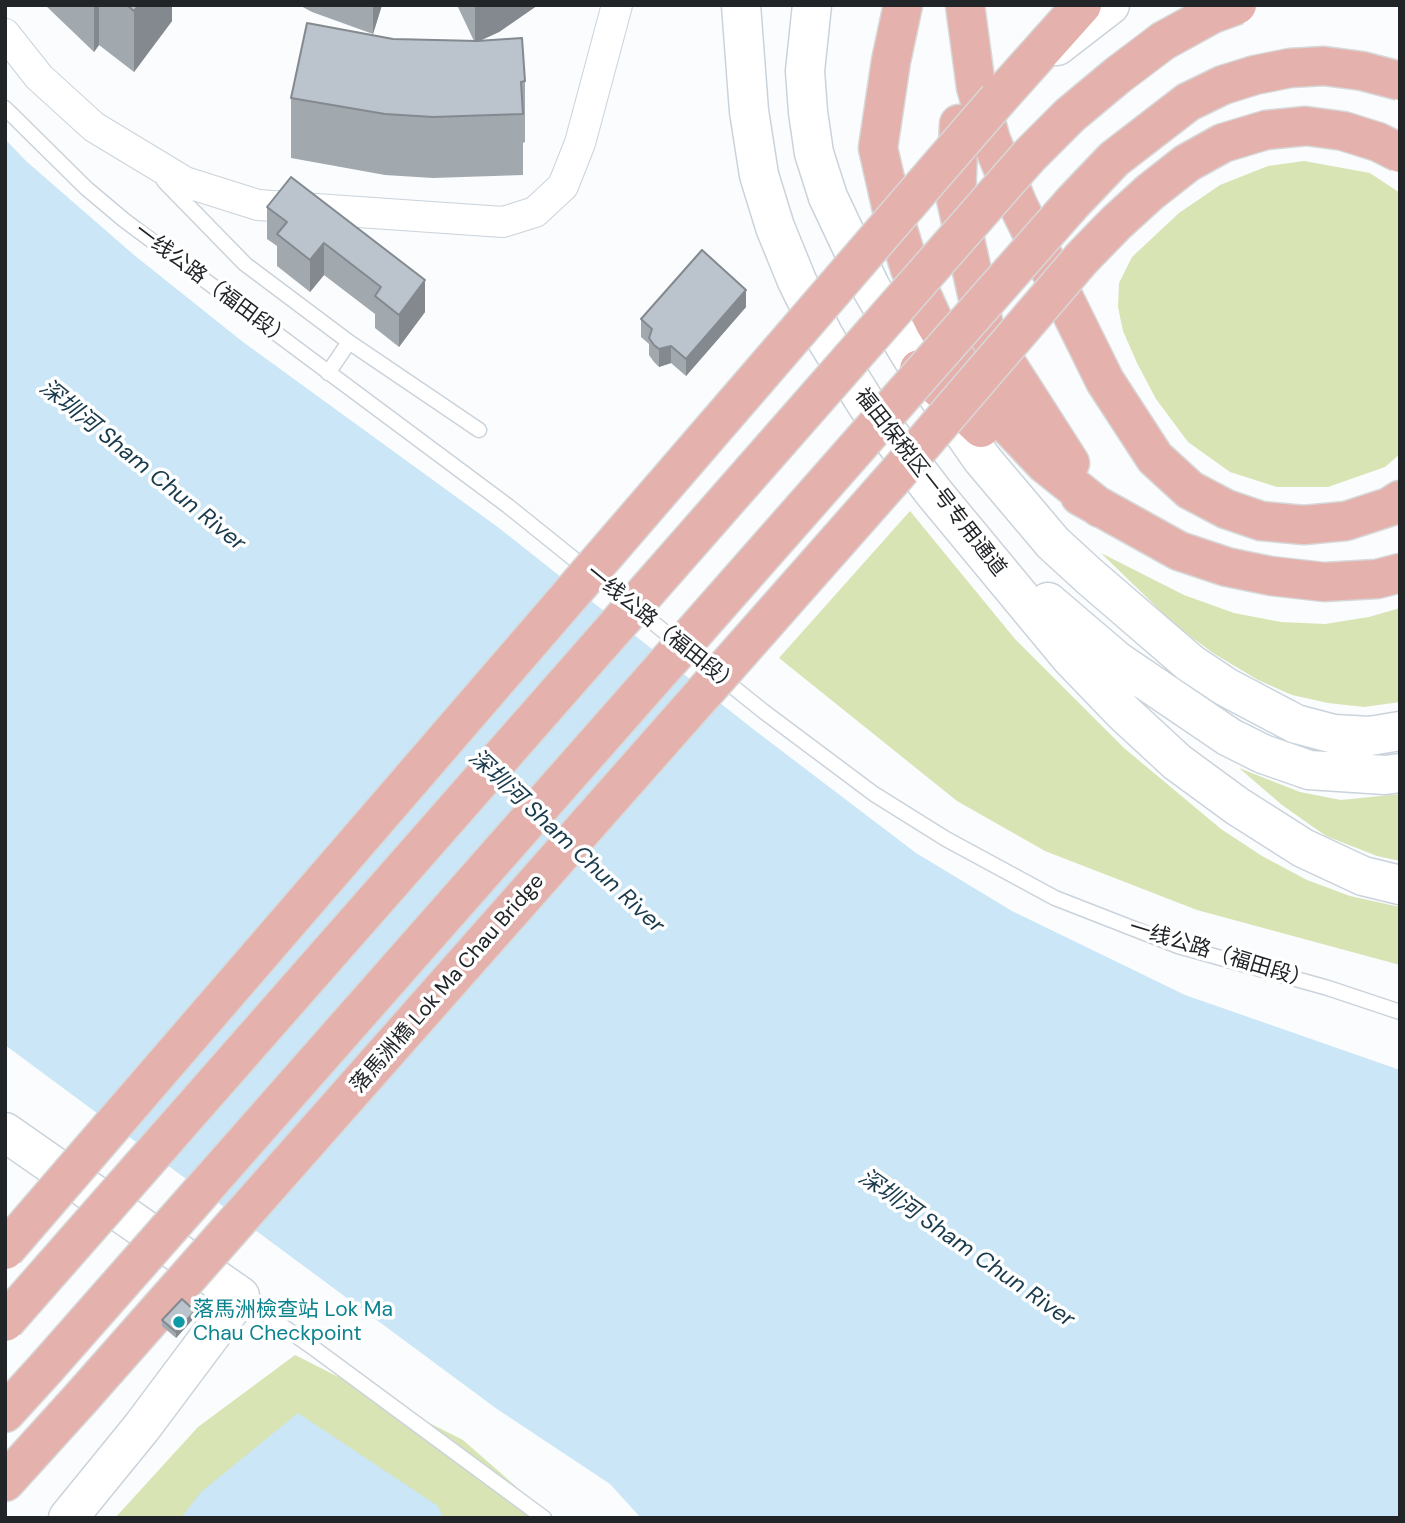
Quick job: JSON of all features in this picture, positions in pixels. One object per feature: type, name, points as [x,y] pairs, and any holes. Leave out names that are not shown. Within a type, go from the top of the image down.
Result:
[{"type":"main road","name":"福田保税区一号专用通道","points":[[741,5],[742,39],[755,149],[759,175],[775,227],[797,282],[824,336],[867,405],[935,494],[1045,628],[1124,713],[1177,762],[1237,806],[1303,848],[1363,876],[1400,885]]},
{"type":"main road","points":[[812,5],[805,71],[814,153],[828,197],[870,286],[919,369],[982,459],[1053,543],[1190,663],[1226,687],[1296,724],[1334,734],[1370,736],[1400,731]]},
{"type":"main road","points":[[902,5],[878,148],[892,211],[910,269],[934,322],[965,372],[1005,422],[1045,464],[1100,508]]},
{"type":"main road","points":[[964,5],[956,199],[985,330],[1044,426],[1100,508]]},
{"type":"main road","points":[[964,5],[976,88],[991,140],[1018,205],[1105,381],[1155,458],[1190,490],[1226,509],[1261,521],[1304,526],[1346,521],[1389,507],[1400,500]]},
{"type":"main road","points":[[5,1250],[1082,5]]},
{"type":"main road","points":[[998,99],[1062,42],[1110,5]]},
{"type":"main road","points":[[5,1322],[1030,156],[1070,115],[1163,41],[1212,14],[1237,5]]},
{"type":"main road","points":[[5,1413],[1073,202],[1114,159],[1188,102],[1223,85],[1290,68],[1324,66],[1400,81]]},
{"type":"main road","name":"落馬洲橋 Lok Ma Chau Bridge","points":[[5,1482],[897,475],[1099,241],[1150,192],[1187,163],[1223,143],[1266,130],[1306,126],[1343,131],[1378,142],[1400,153]]},
{"type":"main road","points":[[919,369],[1000,444],[1100,508],[1179,551],[1227,567],[1271,576],[1324,582],[1377,579],[1400,573]]},
{"type":"main road","points":[[935,494],[1049,603],[1117,661],[1229,737],[1262,754],[1309,770],[1385,775],[1400,773]]},
{"type":"main road","points":[[10,1144],[240,1296],[142,1427],[68,1518]]},
{"type":"street","points":[[5,34],[39,77],[94,127],[185,182],[258,205],[503,222],[535,212],[563,186],[580,143],[617,5]]},
{"type":"lane","name":"一线公路（福田段）","points":[[5,108],[95,197],[508,506],[763,711],[874,794],[946,839],[1055,898],[1166,942],[1400,1012]]},
{"type":"lane","points":[[136,152],[245,264],[349,342],[480,430]]},
{"type":"lane","points":[[328,373],[349,342]]},
{"type":"lane","points":[[240,1296],[544,1518]]},
{"type":"green space","points":[[1304,161],[1370,173],[1400,193],[1400,454],[1385,467],[1328,487],[1277,487],[1230,472],[1188,442],[1156,399],[1123,331],[1118,307],[1119,283],[1132,257],[1179,213],[1220,185],[1268,166]]},
{"type":"green space","points":[[910,511],[1015,639],[1124,748],[1221,829],[1262,856],[1307,880],[1350,896],[1400,907],[1400,965],[1197,910],[1045,851],[957,801],[779,658]]},
{"type":"green space","points":[[1101,553],[1184,595],[1234,613],[1281,622],[1325,624],[1369,617],[1400,608],[1400,702],[1364,707],[1328,703],[1292,695],[1258,680],[1213,653],[1175,625]]},
{"type":"green space","points":[[1239,768],[1300,792],[1341,800],[1400,794],[1400,861],[1377,856],[1326,836],[1282,805]]},
{"type":"green space","points":[[295,1355],[463,1440],[552,1518],[115,1518],[198,1427]]},
{"type":"water","name":"深圳河 Sham Chun River","points":[[5,139],[26,161],[134,255],[243,342],[499,528],[753,729],[916,853],[1012,911],[1185,995],[1400,1070],[1400,1518],[641,1518],[610,1484],[497,1409],[5,1045]]},
{"type":"water","points":[[298,1413],[438,1506],[443,1518],[181,1518],[201,1492]]},
{"type":"building","points":[[127,5],[139,5],[134,11]]},
{"type":"building","points":[[307,23],[393,39],[477,41],[522,38],[525,81],[521,82],[523,114],[433,117],[385,114],[291,98]]},
{"type":"building","points":[[291,177],[425,280],[399,315],[375,296],[381,287],[324,243],[310,260],[277,234],[287,222],[267,207]]},
{"type":"building","points":[[702,250],[746,290],[686,359],[671,346],[659,349],[654,345],[649,338],[652,329],[641,319]]},
{"type":"building","name":"落馬洲檢查站 Lok Ma Chau Checkpoint","points":[[182,1299],[195,1311],[176,1332],[162,1320]]},
{"type":"place","name":"落馬洲檢查站 Lok Ma Chau Checkpoint","points":[[179,1322]]}]
